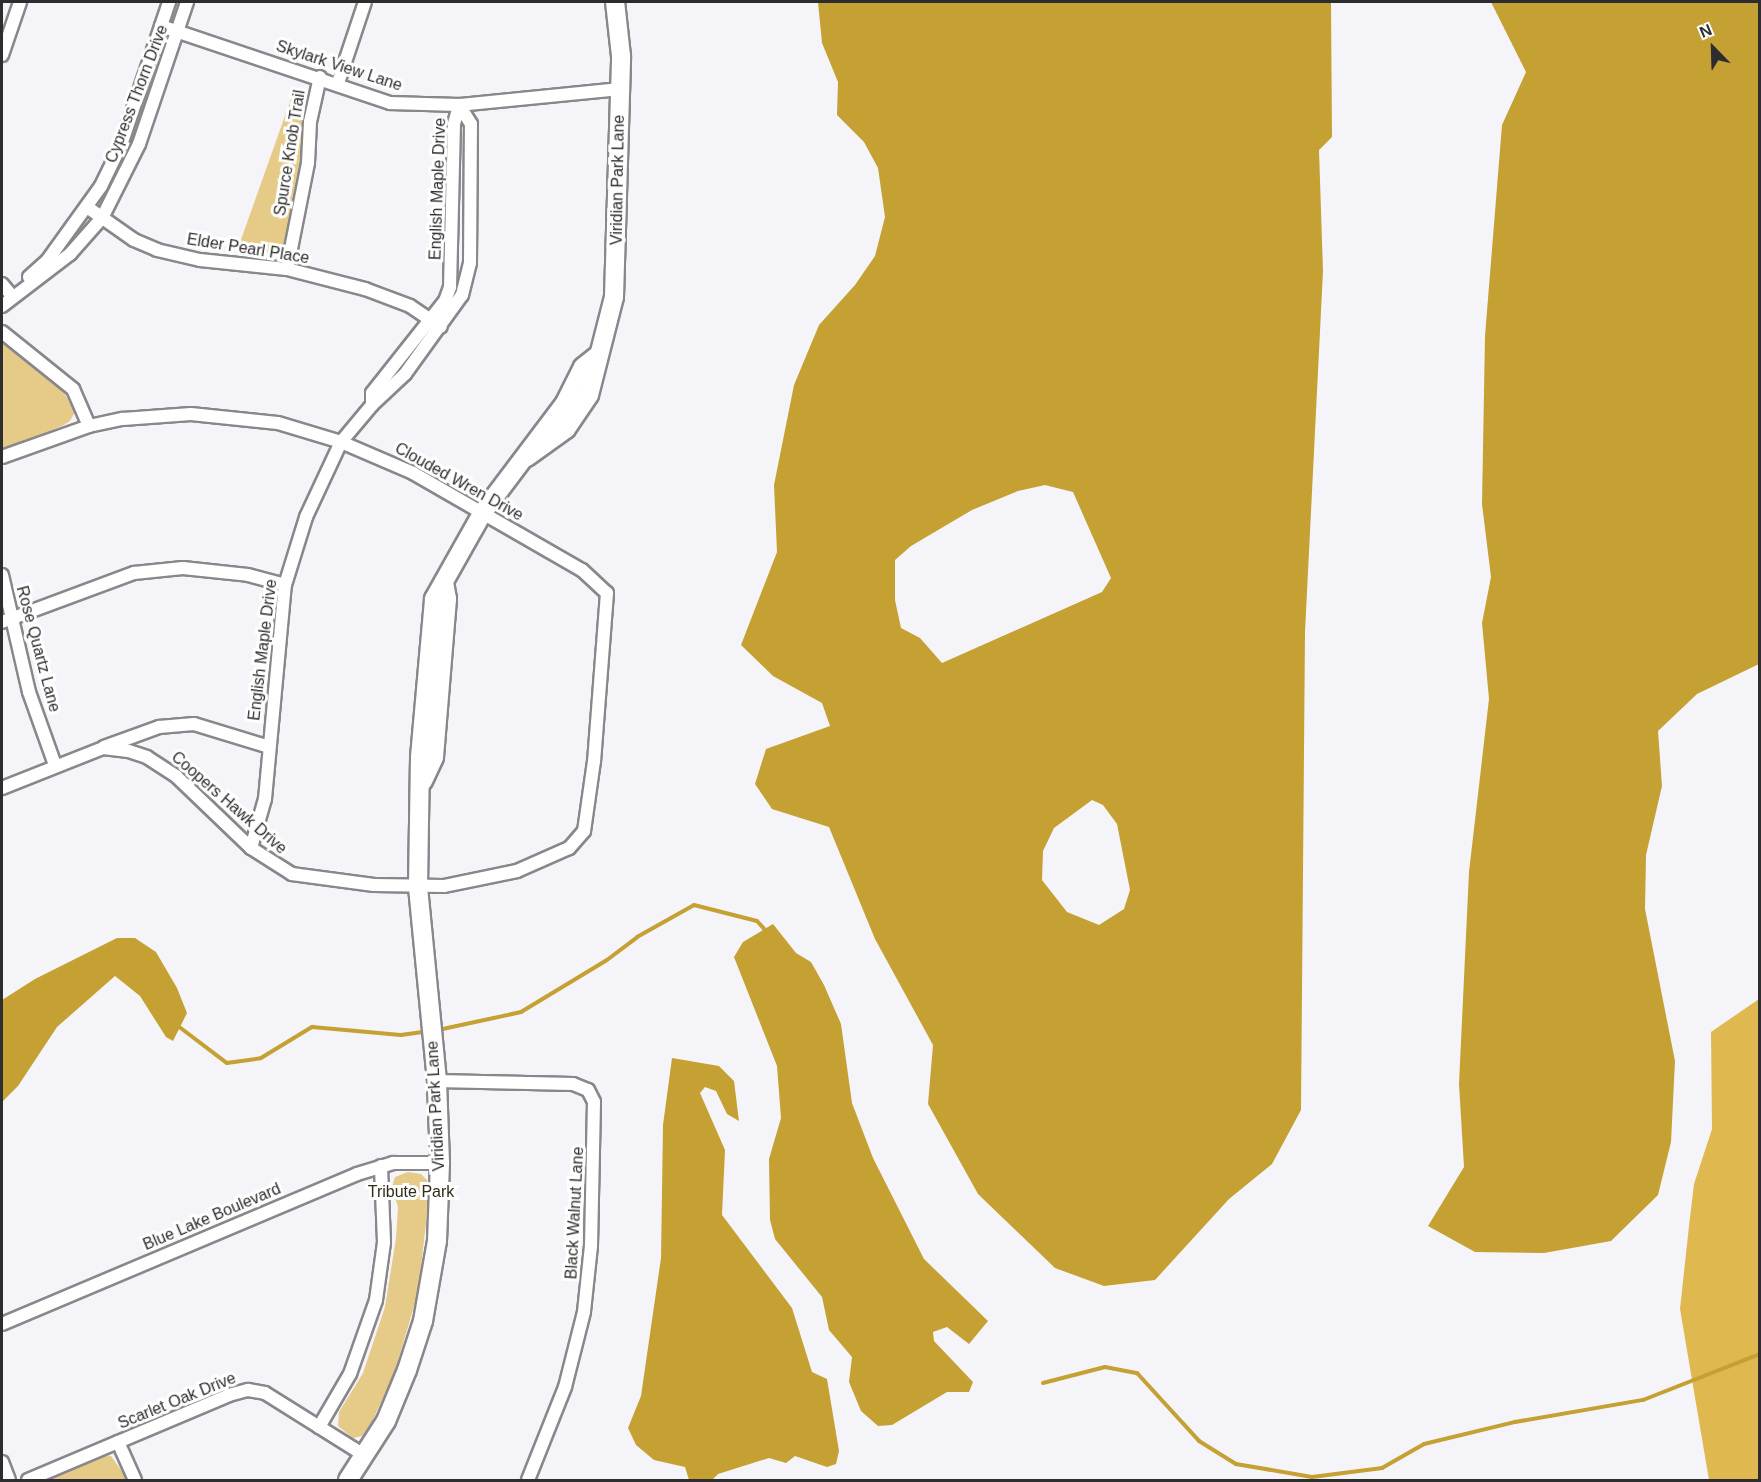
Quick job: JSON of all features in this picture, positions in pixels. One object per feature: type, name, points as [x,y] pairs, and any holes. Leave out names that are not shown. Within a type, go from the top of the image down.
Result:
[{"type":"street","points":[[2,55],[20,2]]},
{"type":"street","name":"Cypress Thorn Drive","points":[[13,297],[47,261],[87,207],[121,145],[169,2]]},
{"type":"street","name":"Cypress Thorn Drive","points":[[2,306],[70,254],[102,218],[139,144],[187,2]]},
{"type":"street","points":[[338,83],[365,2]]},
{"type":"street","name":"Viridian Park Lane","points":[[348,1480],[386,1421],[423,1321],[437,1241],[440,1163],[437,1081],[418,886],[422,785],[434,757],[447,599],[444,582],[483,512],[524,459],[548,444],[579,411],[597,376],[597,356],[616,281],[621,56],[615,2]]},
{"type":"street","name":"Skylark View Lane","points":[[161,26],[338,83],[390,103],[459,105],[619,88]]},
{"type":"street","name":"Spurce Knob Trail","points":[[287,269],[308,163],[310,122],[320,77]]},
{"type":"street","name":"English Maple Drive","points":[[436,323],[450,287],[454,124],[459,105]]},
{"type":"street","name":"English Maple Drive","points":[[251,848],[263,807],[285,585],[306,517],[341,442],[372,405],[372,393],[381,379],[462,295],[470,263],[471,124],[459,105]]},
{"type":"street","name":"Elder Pearl Place","points":[[87,207],[134,240],[157,250],[200,260],[287,269],[365,289],[410,306],[436,323]]},
{"type":"street","points":[[2,284],[13,297]]},
{"type":"street","points":[[2,332],[73,389],[89,426]]},
{"type":"street","name":"Clouded Wren Drive","points":[[2,457],[89,426],[154,416],[226,416],[278,423],[341,442],[399,466],[582,570],[607,593]]},
{"type":"street","points":[[8,621],[134,573],[183,568],[248,575],[285,585]]},
{"type":"street","name":"Rose Quartz Lane","points":[[2,575],[8,621],[29,692],[55,765]]},
{"type":"street","name":"Coopers Hawk Drive","points":[[2,788],[55,765],[103,748],[139,754],[167,770],[251,848],[283,870],[303,878],[418,886],[485,881],[552,857],[580,839],[587,819],[594,761],[607,593]]},
{"type":"street","points":[[103,748],[159,727],[194,724],[269,747]]},
{"type":"street","name":"Black Walnut Lane","points":[[437,1081],[573,1084],[588,1090],[594,1102],[591,1246],[584,1312],[565,1387],[528,1480]]},
{"type":"street","name":"Blue Lake Boulevard","points":[[2,1324],[381,1166],[440,1163]]},
{"type":"street","points":[[319,1427],[350,1374],[376,1300],[384,1242],[381,1166]]},
{"type":"street","name":"Scarlet Oak Drive","points":[[28,1480],[248,1390],[265,1393],[364,1455]]},
{"type":"street","points":[[118,1442],[135,1480]]},
{"type":"street","points":[[2,1462],[9,1480]]},
{"type":"green space","points":[[291,99],[317,107],[293,257],[238,248]]},
{"type":"green space","points":[[2,343],[59,384],[75,412],[70,421],[62,426],[2,450]]},
{"type":"green space","name":"Tribute Park","points":[[408,1172],[421,1174],[427,1180],[429,1197],[418,1293],[394,1374],[370,1426],[362,1436],[353,1438],[338,1426],[339,1412],[363,1373],[385,1307],[396,1238],[398,1207],[392,1187],[395,1177]]},
{"type":"green space","points":[[111,1456],[128,1480],[41,1480],[91,1457]]},
{"type":"shaded area","points":[[818,2],[1331,2],[1332,137],[1319,150],[1323,271],[1305,632],[1301,1110],[1272,1164],[1229,1199],[1155,1280],[1104,1286],[1055,1268],[978,1194],[928,1104],[933,1045],[875,939],[829,827],[772,809],[755,784],[766,749],[830,726],[822,703],[773,676],[741,645],[777,552],[774,485],[794,385],[819,325],[855,285],[875,256],[885,217],[878,168],[864,142],[837,115],[838,82],[822,43]],"holes":[[[1045,485],[1073,492],[1111,578],[1102,592],[942,663],[920,638],[901,628],[895,600],[895,560],[911,546],[972,510],[1018,491]],[[1092,800],[1103,805],[1117,824],[1130,890],[1124,909],[1099,925],[1067,912],[1042,880],[1043,851],[1054,828]]]},
{"type":"shaded area","points":[[1491,2],[1760,2],[1759,664],[1697,694],[1658,731],[1662,786],[1646,855],[1645,909],[1675,1061],[1671,1142],[1658,1195],[1611,1241],[1544,1253],[1475,1252],[1428,1226],[1464,1167],[1459,1084],[1469,872],[1489,699],[1482,623],[1491,577],[1482,504],[1485,336],[1502,125],[1526,72]]},
{"type":"shaded area","points":[[773,924],[796,953],[811,962],[824,985],[841,1024],[852,1103],[873,1158],[924,1259],[988,1321],[969,1344],[947,1327],[933,1332],[934,1341],[973,1382],[969,1392],[947,1392],[892,1425],[878,1426],[861,1411],[849,1382],[852,1357],[829,1330],[822,1297],[775,1239],[770,1220],[769,1159],[781,1118],[777,1066],[734,957],[743,942]]},
{"type":"shaded area","points":[[117,938],[135,938],[156,952],[177,988],[187,1013],[173,1041],[166,1037],[140,996],[115,976],[57,1027],[18,1086],[2,1102],[2,1000],[35,979]]},
{"type":"shaded area","points":[[1759,999],[1759,1480],[1709,1480],[1680,1309],[1694,1184],[1712,1129],[1711,1032]]},
{"type":"shaded area","points":[[672,1058],[719,1066],[734,1081],[739,1121],[727,1114],[716,1091],[705,1087],[700,1093],[725,1150],[722,1215],[792,1308],[812,1372],[827,1379],[839,1451],[836,1464],[827,1467],[795,1456],[786,1463],[769,1458],[718,1474],[712,1480],[689,1480],[685,1467],[654,1460],[636,1445],[628,1428],[641,1396],[661,1258],[663,1125]]},
{"type":"waterway","points":[[438,1030],[521,1012],[607,960],[637,937],[694,905],[757,921],[766,931]]},
{"type":"waterway","points":[[178,1026],[227,1063],[261,1058],[312,1027],[401,1035],[428,1031]]},
{"type":"waterway","points":[[1043,1383],[1105,1367],[1137,1373],[1199,1441],[1236,1464],[1312,1477],[1382,1468],[1424,1444],[1515,1422],[1643,1400],[1760,1354]]}]
